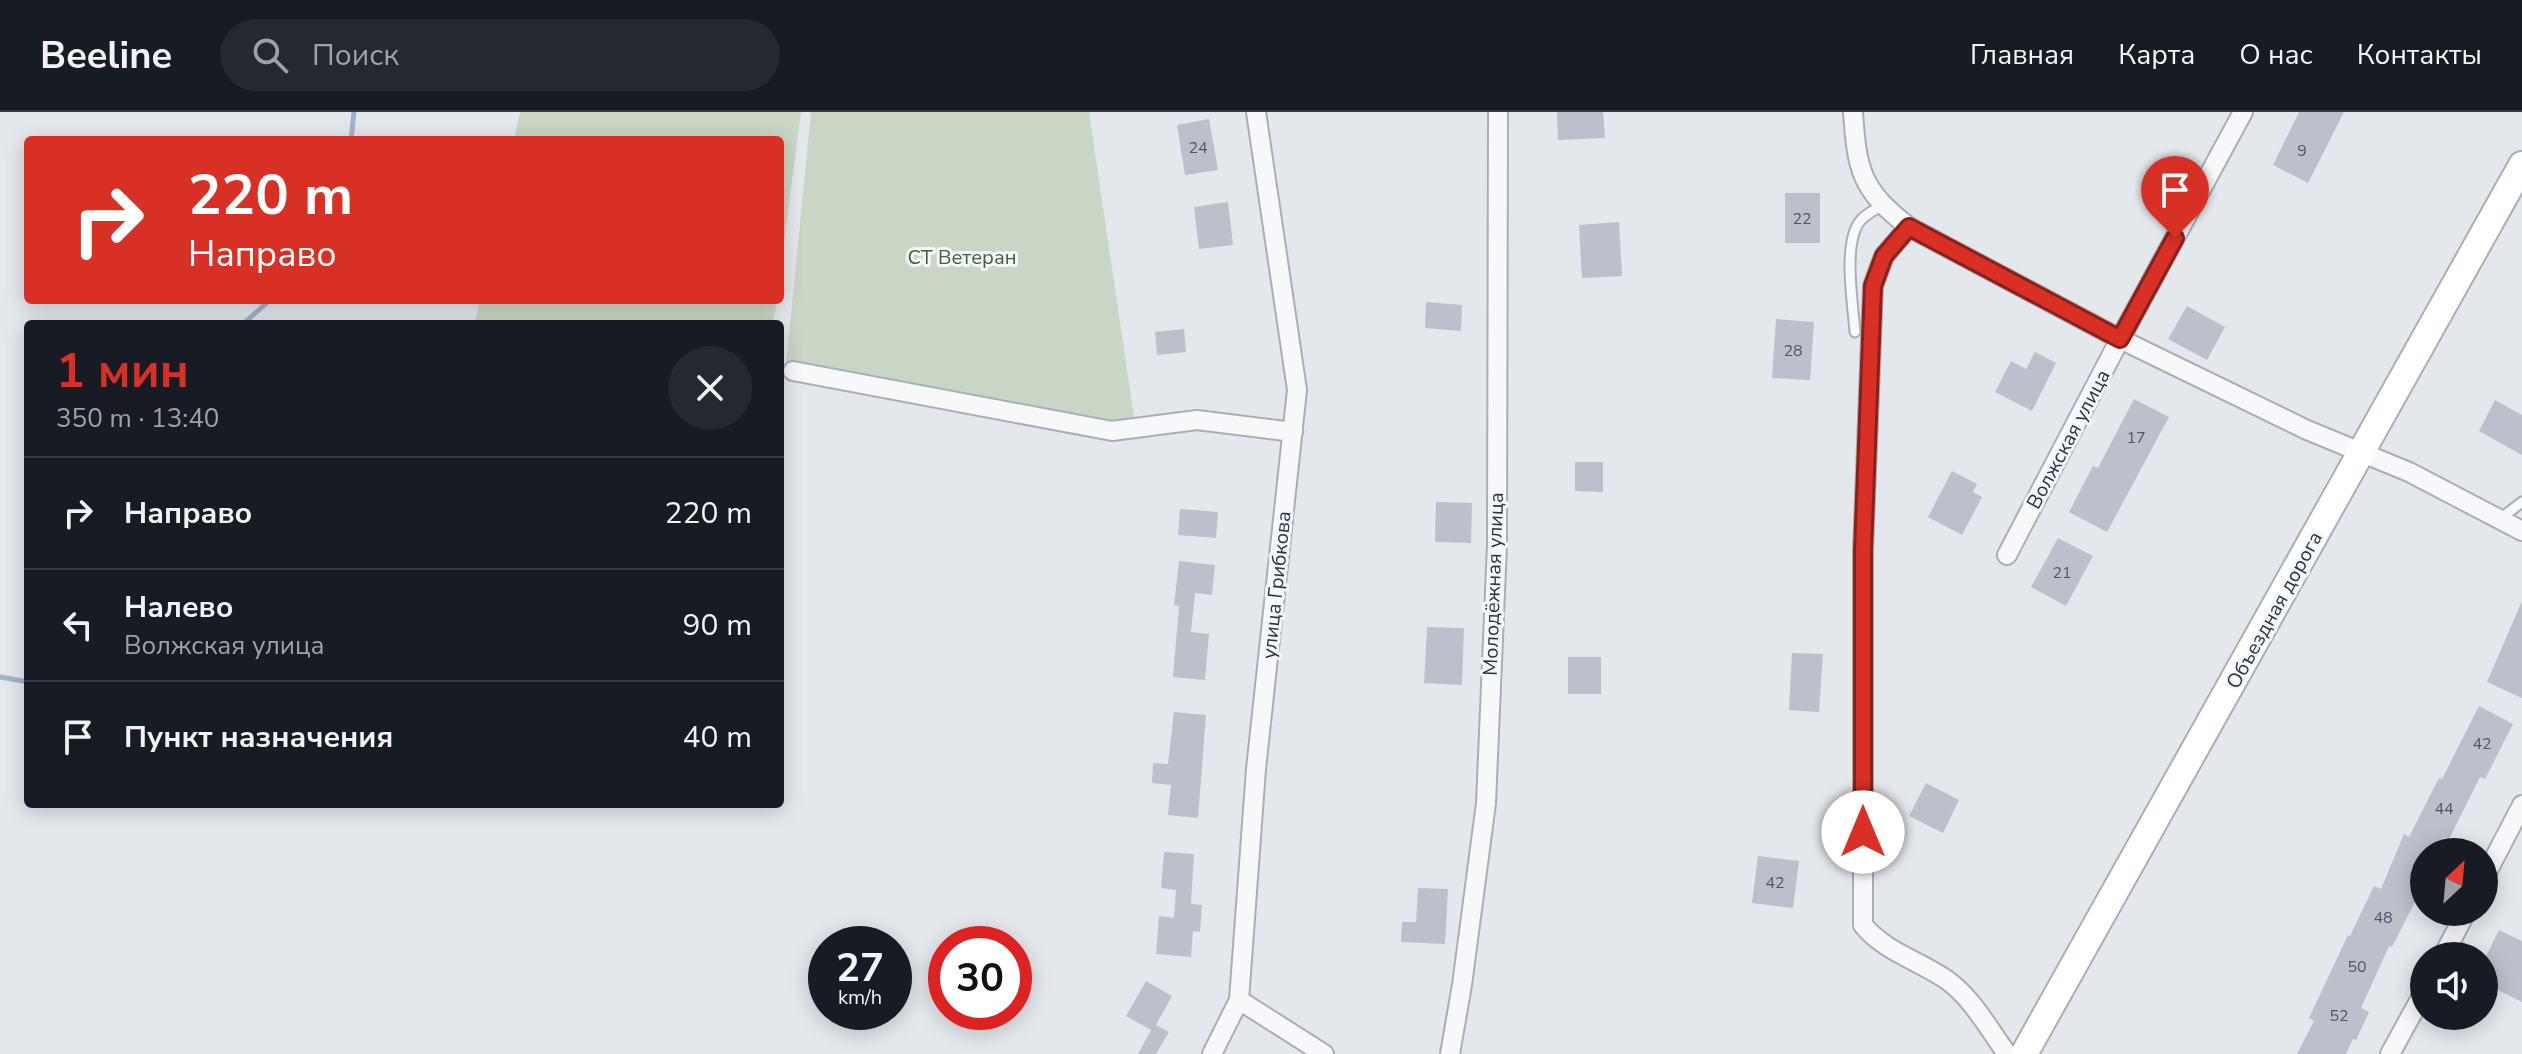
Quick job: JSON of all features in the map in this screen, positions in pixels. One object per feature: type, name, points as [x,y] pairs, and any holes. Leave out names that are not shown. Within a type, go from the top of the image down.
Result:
[{"type":"main road","name":"Объездная дорога","points":[[2024,1054],[2522,165]]},
{"type":"street","name":"улица Грибкова","points":[[1212,1054],[1239,1000],[1256,769],[1297,390],[1256,112]]},
{"type":"street","name":"Молодёжная улица","points":[[1450,1054],[1486,803],[1497,545],[1498,112]]},
{"type":"street","points":[[1853,112],[1856,155],[1871,191],[1881,206],[1909,227],[2120,339],[2307,430],[2409,472],[2522,531]]},
{"type":"street","name":"Волжская улица","points":[[2007,555],[2243,112]]},
{"type":"street","points":[[1909,227],[1884,256],[1873,286],[1863,551],[1863,925],[1874,939],[1947,980],[1963,994],[2007,1054]]},
{"type":"street","points":[[793,371],[1112,431],[1197,420],[1293,432]]},
{"type":"street","points":[[2498,851],[2522,805]]},
{"type":"street","points":[[1239,1000],[1324,1054]]},
{"type":"street","points":[[2390,1054],[2410,1018]]},
{"type":"lane","points":[[1855,332],[1850,249],[1853,232],[1861,220],[1881,206]]},
{"type":"lane","points":[[2500,519],[2522,502]]},
{"type":"green space","points":[[520,112],[801,112],[784,242],[784,136],[515,136]]},
{"type":"green space","name":"СТ Ветеран","points":[[811,112],[1089,112],[1136,431],[785,376]]},
{"type":"green space","points":[[479,304],[776,304],[774,320],[476,320]]},
{"type":"building","points":[[1557,112],[1603,112],[1605,138],[1558,140]]},
{"type":"building","points":[[2299,112],[2344,112],[2308,183],[2273,165]]},
{"type":"building","points":[[1209,119],[1218,170],[1185,175],[1177,125]]},
{"type":"building","points":[[1785,193],[1820,193],[1820,243],[1785,243]]},
{"type":"building","points":[[1228,202],[1233,245],[1199,249],[1194,207]]},
{"type":"building","points":[[1619,222],[1622,276],[1582,278],[1579,225]]},
{"type":"building","points":[[1426,302],[1462,305],[1461,331],[1425,328]]},
{"type":"building","points":[[2187,306],[2225,327],[2207,360],[2168,339]]},
{"type":"building","points":[[1776,319],[1814,322],[1810,380],[1772,378]]},
{"type":"building","points":[[1184,329],[1186,352],[1157,355],[1155,332]]},
{"type":"building","points":[[2035,352],[2056,363],[2032,411],[1995,392],[2011,361],[2026,369]]},
{"type":"building","points":[[2134,399],[2169,417],[2107,532],[2069,512],[2093,466],[2098,468]]},
{"type":"building","points":[[2495,400],[2522,415],[2522,455],[2479,431]]},
{"type":"building","points":[[1575,462],[1603,462],[1603,492],[1575,491]]},
{"type":"building","points":[[1952,471],[1977,484],[1973,492],[1982,497],[1962,535],[1928,517]]},
{"type":"building","points":[[1436,502],[1472,503],[1471,543],[1435,542]]},
{"type":"building","points":[[1180,509],[1218,512],[1216,538],[1178,535]]},
{"type":"building","points":[[2058,538],[2093,556],[2066,606],[2031,587]]},
{"type":"building","points":[[1179,561],[1215,565],[1212,595],[1195,593],[1191,632],[1209,634],[1205,680],[1173,677],[1179,606],[1174,605]]},
{"type":"building","points":[[2522,601],[2522,698],[2487,682]]},
{"type":"building","points":[[1427,627],[1464,628],[1462,685],[1424,683]]},
{"type":"building","points":[[1792,653],[1823,654],[1819,712],[1789,710]]},
{"type":"building","points":[[1568,657],[1601,657],[1601,694],[1568,694]]},
{"type":"building","points":[[2479,706],[2513,724],[2485,779],[2480,777],[2450,838],[2410,838],[2410,912],[2392,947],[2389,946],[2361,1008],[2369,1012],[2356,1040],[2353,1039],[2346,1054],[2297,1054],[2314,1021],[2309,1018],[2348,935],[2374,886],[2381,889],[2404,834],[2409,837],[2439,778],[2442,779]]},
{"type":"building","points":[[1174,712],[1206,715],[1198,818],[1168,815],[1171,785],[1152,783],[1153,763],[1168,764]]},
{"type":"building","points":[[1926,783],[1959,800],[1943,833],[1909,816]]},
{"type":"building","points":[[1164,852],[1194,854],[1191,904],[1202,905],[1200,932],[1193,931],[1191,957],[1156,954],[1159,916],[1174,918],[1176,890],[1161,888]]},
{"type":"building","points":[[1758,856],[1799,861],[1793,908],[1752,903]]},
{"type":"building","points":[[1418,888],[1448,889],[1445,944],[1401,942],[1402,922],[1416,922]]},
{"type":"building","points":[[2499,930],[2522,941],[2522,1002],[2498,990],[2498,942],[2493,942]]},
{"type":"building","points":[[1146,981],[1172,996],[1156,1025],[1169,1032],[1156,1054],[1138,1054],[1151,1030],[1126,1016]]},
{"type":"waterway","points":[[351,136],[354,112]]},
{"type":"waterway","points":[[248,320],[266,304]]},
{"type":"waterway","points":[[0,677],[24,681]]},
{"type":"route","points":[[1863,832],[1863,551],[1869,361],[1873,286],[1884,256],[1909,227],[2120,339],[2175,238]]}]
